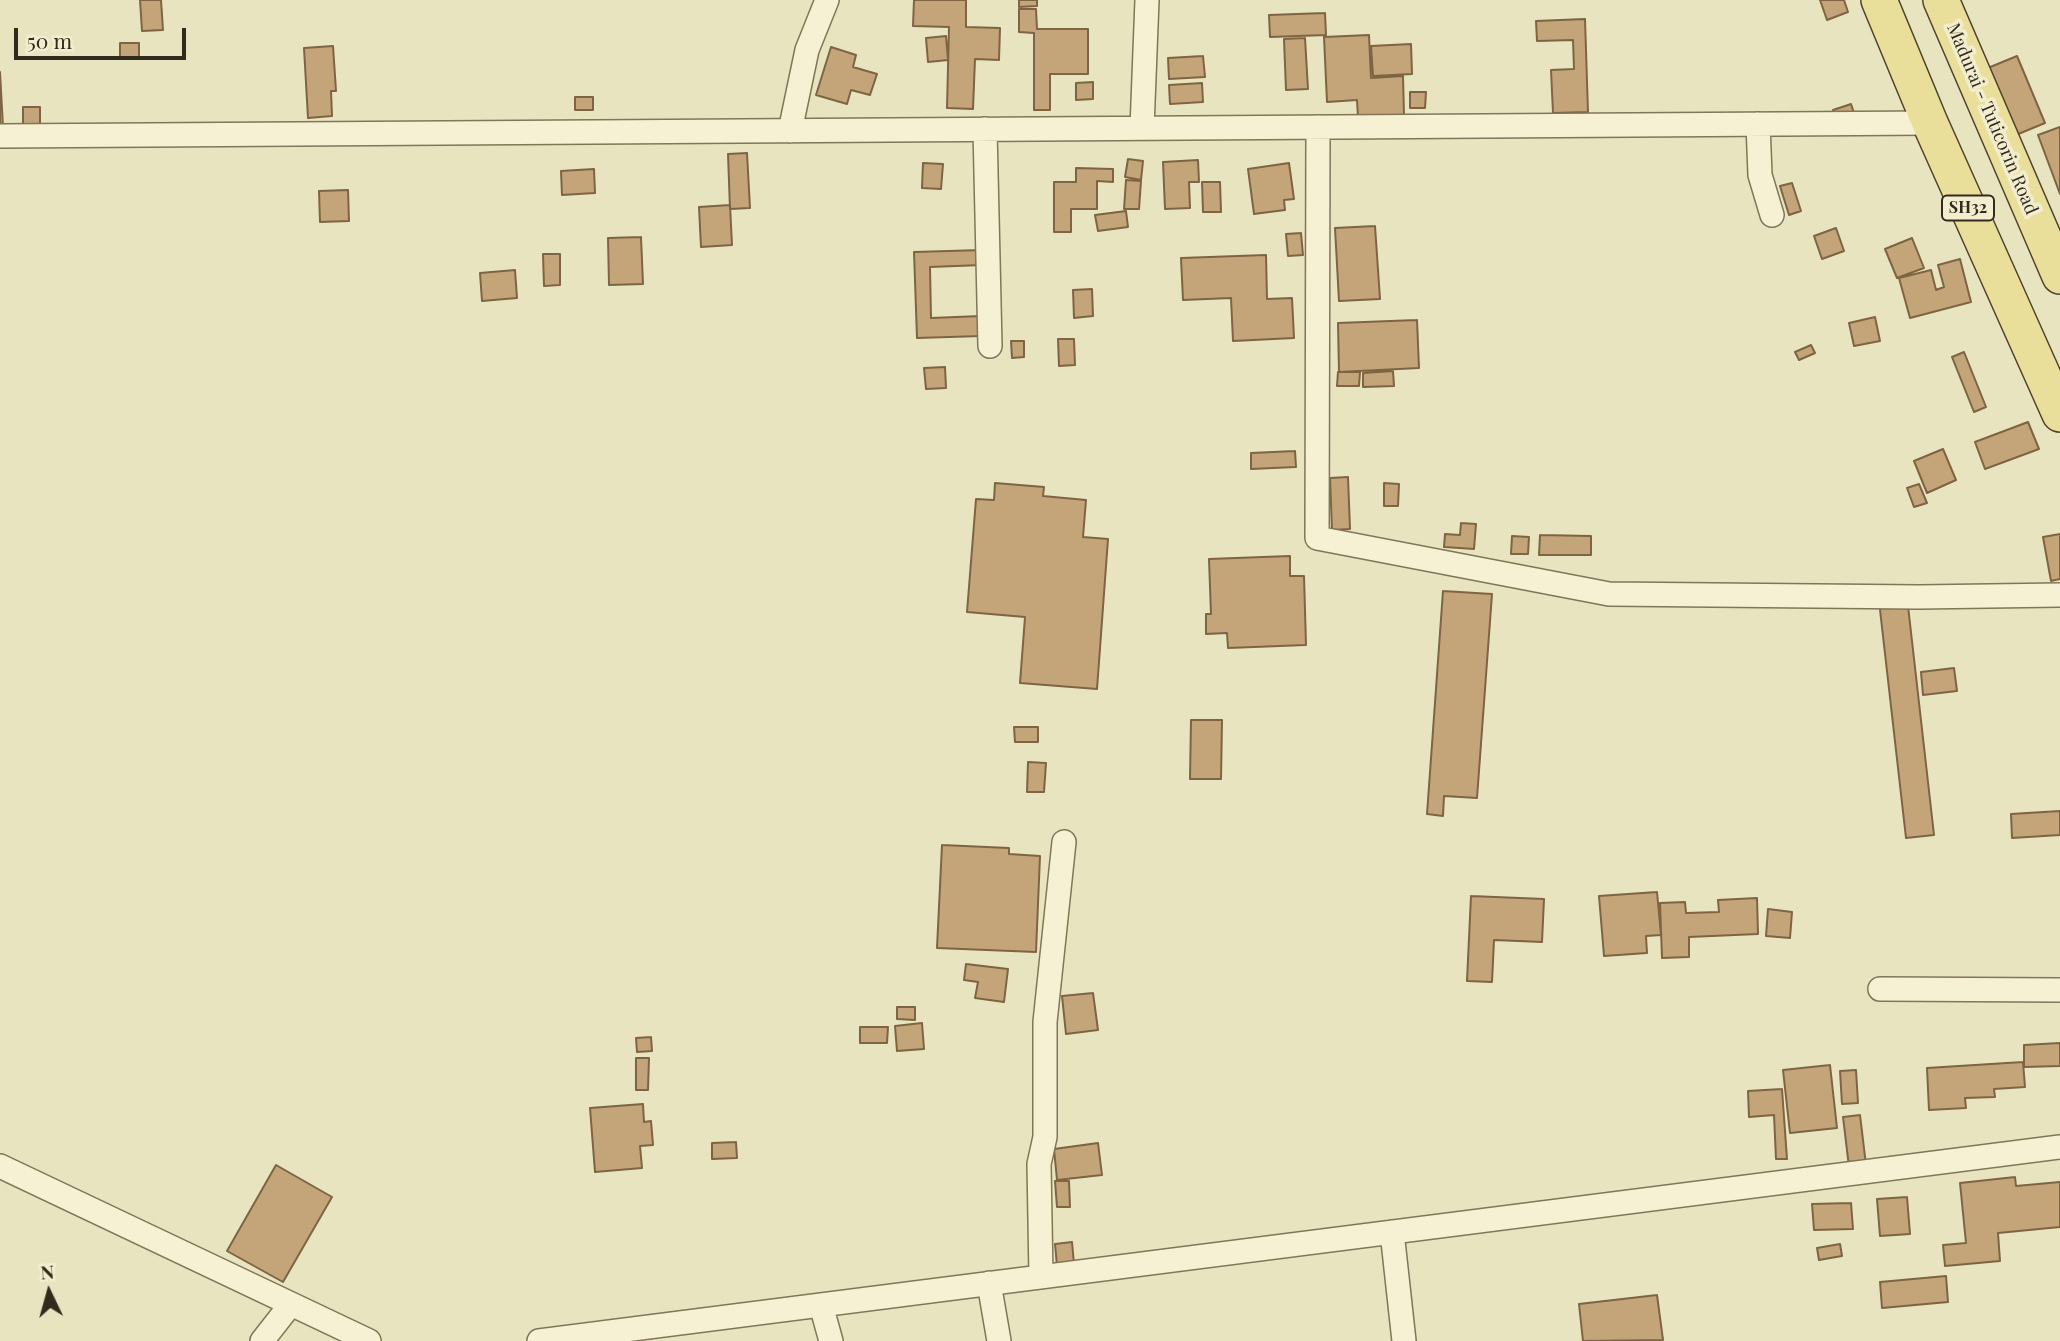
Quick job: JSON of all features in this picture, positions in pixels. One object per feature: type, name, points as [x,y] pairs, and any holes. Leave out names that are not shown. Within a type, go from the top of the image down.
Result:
[{"type":"main road","name":"SH32","points":[[1879,0],[1930,123],[2060,414]]},
{"type":"main road","name":"Madurai - Tuticorin Road","points":[[1941,0],[2060,276]]},
{"type":"street","points":[[790,131],[807,50],[827,0]]},
{"type":"street","points":[[1142,128],[1147,0]]},
{"type":"street","points":[[0,136],[1930,123]]},
{"type":"street","points":[[1758,124],[1760,175],[1772,215]]},
{"type":"street","points":[[1318,127],[1317,538],[1609,594],[1919,597],[2060,595]]},
{"type":"street","points":[[985,129],[990,346]]},
{"type":"street","points":[[1041,1277],[1039,1164],[1045,1138],[1045,1022],[1064,842]]},
{"type":"street","points":[[1880,989],[2060,990]]},
{"type":"street","points":[[539,1341],[2060,1147]]},
{"type":"street","points":[[0,1166],[369,1341]]},
{"type":"street","points":[[1392,1232],[1404,1341]]},
{"type":"street","points":[[989,1283],[999,1341]]},
{"type":"street","points":[[262,1341],[291,1304]]},
{"type":"street","points":[[821,1305],[831,1341]]},
{"type":"building","points":[[140,0],[161,0],[163,30],[142,31]]},
{"type":"building","points":[[914,0],[966,0],[966,27],[1000,28],[999,60],[975,59],[973,109],[947,108],[949,27],[913,26]]},
{"type":"building","points":[[1019,0],[1037,0],[1037,6],[1019,7]]},
{"type":"building","points":[[1820,0],[1844,0],[1848,12],[1827,20]]},
{"type":"building","points":[[1019,9],[1036,9],[1037,29],[1088,29],[1088,74],[1050,74],[1050,110],[1034,110],[1034,33],[1019,32]]},
{"type":"building","points":[[1325,13],[1326,35],[1270,37],[1269,15]]},
{"type":"building","points":[[1585,19],[1588,112],[1553,113],[1551,70],[1574,69],[1573,40],[1537,41],[1536,21]]},
{"type":"building","points":[[1369,35],[1371,78],[1403,76],[1404,115],[1358,117],[1357,100],[1327,102],[1324,37]]},
{"type":"building","points":[[946,36],[948,60],[928,62],[926,38]]},
{"type":"building","points":[[1305,38],[1308,89],[1286,90],[1284,39]]},
{"type":"building","points":[[120,43],[139,43],[139,58],[120,59]]},
{"type":"building","points":[[1411,44],[1412,74],[1373,76],[1371,46]]},
{"type":"building","points":[[333,46],[336,91],[331,91],[332,116],[308,118],[304,48]]},
{"type":"building","points":[[831,47],[856,55],[853,67],[877,74],[870,95],[851,90],[847,104],[816,95]]},
{"type":"building","points":[[1203,56],[1205,77],[1169,79],[1168,58]]},
{"type":"building","points":[[2017,56],[2045,123],[2011,137],[1983,70]]},
{"type":"building","points":[[0,72],[3,127],[0,128]]},
{"type":"building","points":[[1093,82],[1093,99],[1076,100],[1076,83]]},
{"type":"building","points":[[1202,83],[1203,102],[1170,104],[1169,85]]},
{"type":"building","points":[[1410,92],[1426,92],[1425,108],[1410,108]]},
{"type":"building","points":[[575,97],[593,97],[593,110],[575,110]]},
{"type":"building","points":[[1851,104],[1854,113],[1836,119],[1833,110]]},
{"type":"building","points":[[23,107],[40,107],[40,126],[23,126]]},
{"type":"building","points":[[2060,127],[2060,194],[2038,135]]},
{"type":"building","points":[[747,153],[750,208],[730,209],[728,154]]},
{"type":"building","points":[[1128,159],[1143,161],[1141,180],[1125,177]]},
{"type":"building","points":[[1198,160],[1199,182],[1189,182],[1190,208],[1165,209],[1163,162]]},
{"type":"building","points":[[923,163],[943,164],[941,189],[922,188]]},
{"type":"building","points":[[1289,163],[1294,199],[1284,200],[1285,210],[1254,214],[1248,169]]},
{"type":"building","points":[[1076,168],[1113,169],[1113,182],[1097,181],[1097,209],[1071,209],[1071,232],[1054,232],[1054,182],[1076,182]]},
{"type":"building","points":[[594,169],[595,193],[562,195],[561,171]]},
{"type":"building","points":[[1126,180],[1141,181],[1139,209],[1124,209]]},
{"type":"building","points":[[1202,182],[1220,182],[1221,212],[1203,212]]},
{"type":"building","points":[[1792,183],[1801,211],[1789,215],[1780,186]]},
{"type":"building","points":[[348,190],[349,221],[320,222],[319,191]]},
{"type":"building","points":[[730,205],[732,245],[701,247],[699,207]]},
{"type":"building","points":[[1126,211],[1128,227],[1098,231],[1095,215]]},
{"type":"building","points":[[1375,226],[1380,299],[1339,301],[1335,228]]},
{"type":"building","points":[[1836,228],[1844,251],[1822,259],[1814,236]]},
{"type":"building","points":[[1301,233],[1303,255],[1288,256],[1286,234]]},
{"type":"building","points":[[641,237],[643,284],[609,285],[608,238]]},
{"type":"building","points":[[1912,238],[1924,268],[1897,278],[1885,249]]},
{"type":"building","points":[[982,250],[982,265],[930,267],[931,318],[981,316],[982,336],[917,338],[914,252]]},
{"type":"building","points":[[543,254],[560,254],[560,285],[544,286]]},
{"type":"building","points":[[1266,255],[1267,299],[1292,298],[1294,338],[1233,341],[1231,298],[1183,300],[1181,258]]},
{"type":"building","points":[[1960,259],[1971,302],[1910,318],[1899,278],[1931,270],[1936,290],[1944,287],[1938,265]]},
{"type":"building","points":[[515,270],[517,298],[482,301],[480,273]]},
{"type":"building","points":[[1092,289],[1093,316],[1074,318],[1073,290]]},
{"type":"building","points":[[1875,317],[1880,341],[1854,346],[1849,323]]},
{"type":"building","points":[[1417,320],[1419,368],[1339,372],[1338,323]]},
{"type":"building","points":[[1058,339],[1074,339],[1075,365],[1059,366]]},
{"type":"building","points":[[1011,341],[1024,341],[1024,357],[1012,358]]},
{"type":"building","points":[[1811,345],[1815,353],[1799,360],[1795,352]]},
{"type":"building","points":[[1964,352],[1986,407],[1974,412],[1952,357]]},
{"type":"building","points":[[945,367],[946,388],[926,389],[924,368]]},
{"type":"building","points":[[1393,371],[1394,386],[1363,387],[1363,373]]},
{"type":"building","points":[[1338,372],[1360,372],[1359,386],[1337,386]]},
{"type":"building","points":[[2028,422],[2039,449],[1985,469],[1975,442]]},
{"type":"building","points":[[1943,449],[1956,480],[1927,493],[1914,461]]},
{"type":"building","points":[[1295,451],[1296,467],[1251,469],[1251,453]]},
{"type":"building","points":[[1348,477],[1350,529],[1332,530],[1330,478]]},
{"type":"building","points":[[995,483],[1044,487],[1043,496],[1086,500],[1083,537],[1108,539],[1097,689],[1020,683],[1025,617],[967,612],[976,499],[994,500]]},
{"type":"building","points":[[1384,483],[1399,484],[1398,506],[1384,506]]},
{"type":"building","points":[[1919,484],[1927,503],[1914,507],[1907,488]]},
{"type":"building","points":[[1461,523],[1476,524],[1474,549],[1444,547],[1445,534],[1460,535]]},
{"type":"building","points":[[2060,534],[2060,579],[2051,581],[2043,537]]},
{"type":"building","points":[[1540,535],[1591,536],[1591,555],[1539,555]]},
{"type":"building","points":[[1512,536],[1529,537],[1528,554],[1511,554]]},
{"type":"building","points":[[1290,556],[1290,576],[1304,576],[1306,645],[1228,648],[1227,633],[1206,634],[1206,614],[1211,614],[1209,559]]},
{"type":"building","points":[[1443,591],[1492,594],[1477,798],[1444,796],[1443,816],[1427,814]]},
{"type":"building","points":[[1907,597],[1934,835],[1906,838],[1879,601]]},
{"type":"building","points":[[1954,668],[1957,691],[1923,695],[1921,672]]},
{"type":"building","points":[[1191,720],[1222,720],[1221,779],[1190,779]]},
{"type":"building","points":[[1014,727],[1038,727],[1038,742],[1015,742]]},
{"type":"building","points":[[1028,762],[1046,763],[1044,792],[1027,792]]},
{"type":"building","points":[[2060,811],[2060,835],[2012,838],[2011,814]]},
{"type":"building","points":[[942,845],[1009,848],[1009,854],[1040,856],[1036,952],[937,948]]},
{"type":"building","points":[[1657,892],[1661,935],[1646,936],[1647,953],[1604,956],[1599,896]]},
{"type":"building","points":[[1471,896],[1544,899],[1542,942],[1494,940],[1492,982],[1467,981]]},
{"type":"building","points":[[1757,898],[1758,934],[1689,937],[1689,957],[1662,958],[1660,903],[1685,902],[1686,913],[1719,912],[1718,900]]},
{"type":"building","points":[[1768,909],[1792,912],[1790,938],[1766,936]]},
{"type":"building","points":[[966,964],[1008,969],[1004,1002],[975,998],[978,982],[964,980]]},
{"type":"building","points":[[1093,993],[1098,1030],[1066,1034],[1062,996]]},
{"type":"building","points":[[897,1007],[915,1007],[915,1020],[897,1019]]},
{"type":"building","points":[[922,1023],[924,1049],[897,1051],[895,1026]]},
{"type":"building","points":[[860,1027],[888,1027],[887,1043],[860,1043]]},
{"type":"building","points":[[651,1037],[652,1051],[637,1052],[636,1038]]},
{"type":"building","points":[[2060,1043],[2060,1066],[2024,1067],[2024,1045]]},
{"type":"building","points":[[636,1058],[649,1058],[648,1090],[636,1090]]},
{"type":"building","points":[[2023,1062],[2025,1087],[1994,1089],[1995,1097],[1965,1098],[1966,1108],[1929,1110],[1927,1068]]},
{"type":"building","points":[[1830,1065],[1837,1128],[1790,1133],[1783,1070]]},
{"type":"building","points":[[1856,1070],[1858,1103],[1842,1104],[1840,1071]]},
{"type":"building","points":[[1782,1089],[1787,1159],[1776,1159],[1774,1115],[1749,1117],[1748,1091]]},
{"type":"building","points":[[643,1104],[644,1122],[651,1121],[653,1145],[640,1146],[642,1168],[595,1172],[590,1108]]},
{"type":"building","points":[[1860,1115],[1866,1165],[1849,1167],[1843,1117]]},
{"type":"building","points":[[736,1142],[737,1158],[712,1159],[712,1143]]},
{"type":"building","points":[[1098,1143],[1102,1175],[1057,1180],[1054,1149]]},
{"type":"building","points":[[276,1165],[332,1197],[283,1282],[227,1251]]},
{"type":"building","points":[[2015,1177],[2016,1186],[2060,1182],[2060,1227],[1998,1233],[2000,1261],[1945,1266],[1943,1245],[1966,1243],[1960,1183]]},
{"type":"building","points":[[1055,1181],[1069,1181],[1070,1207],[1057,1207]]},
{"type":"building","points":[[1907,1197],[1910,1234],[1880,1236],[1877,1199]]},
{"type":"building","points":[[1851,1203],[1853,1229],[1814,1230],[1812,1204]]},
{"type":"building","points":[[1072,1242],[1074,1264],[1057,1266],[1055,1244]]},
{"type":"building","points":[[1840,1244],[1842,1256],[1819,1260],[1817,1248]]},
{"type":"building","points":[[1946,1276],[1948,1302],[1882,1308],[1880,1282]]},
{"type":"building","points":[[1657,1295],[1663,1340],[1583,1341],[1579,1304]]}]
